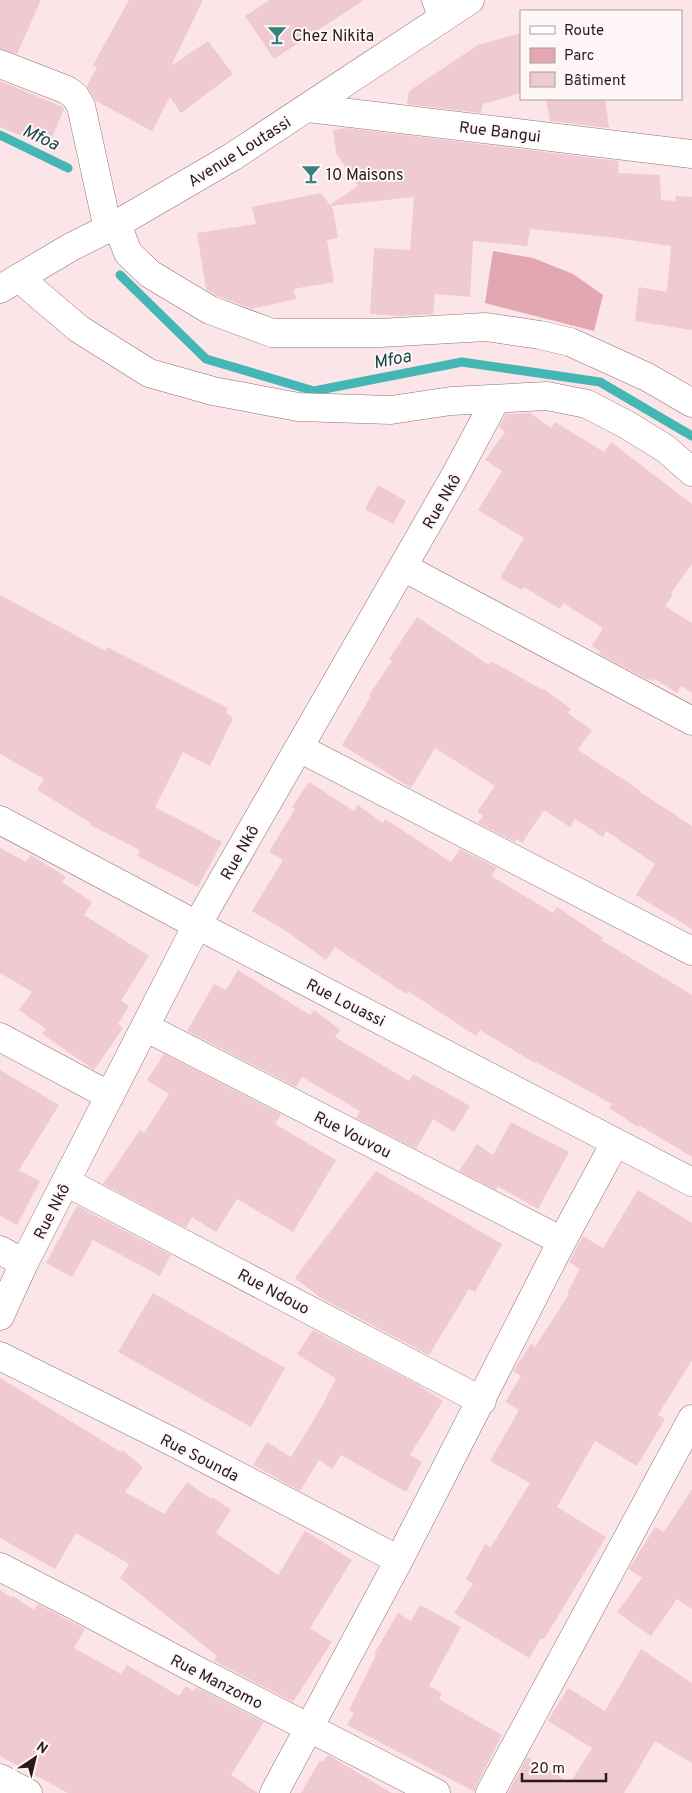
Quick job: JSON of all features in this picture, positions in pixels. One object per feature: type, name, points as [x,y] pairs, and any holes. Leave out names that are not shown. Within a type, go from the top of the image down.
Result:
[{"type":"street","name":"Avenue Loutassi","points":[[10,284],[71,247],[112,227],[232,157],[308,108],[439,9],[470,0]]},
{"type":"street","points":[[0,64],[67,90],[74,96],[81,106],[112,227],[128,253],[150,274],[210,310],[272,333],[380,333],[486,327],[540,334],[570,342],[647,377],[692,402]]},
{"type":"street","name":"Rue Bangui","points":[[308,108],[692,154]]},
{"type":"street","points":[[10,284],[150,373],[213,391],[298,407],[391,410],[452,401],[547,396],[587,404],[627,425],[666,449],[692,472]]},
{"type":"street","name":"Rue Nkô","points":[[0,1316],[24,1263],[197,925],[456,474],[496,399]]},
{"type":"street","points":[[403,567],[692,721]]},
{"type":"street","points":[[299,748],[692,951]]},
{"type":"street","name":"Rue Louassi","points":[[0,820],[197,925],[692,1182]]},
{"type":"street","name":"Rue Vouvou","points":[[145,1027],[562,1241]]},
{"type":"street","points":[[0,1037],[110,1096]]},
{"type":"street","points":[[274,1793],[399,1560],[482,1401],[562,1241],[615,1143]]},
{"type":"street","name":"Rue Ndouo","points":[[66,1182],[482,1401]]},
{"type":"street","points":[[0,1250],[24,1263]]},
{"type":"street","name":"Rue Sounda","points":[[0,1356],[176,1444],[399,1560]]},
{"type":"street","points":[[490,1793],[692,1419]]},
{"type":"street","name":"Rue Manzomo","points":[[0,1567],[436,1793]]},
{"type":"street","points":[[0,1778],[28,1793]]},
{"type":"green space","points":[[493,251],[533,258],[573,274],[603,295],[594,331],[485,303]]},
{"type":"building","points":[[0,0],[41,0],[17,54],[0,49]]},
{"type":"building","points":[[129,0],[203,0],[171,66],[208,41],[233,74],[181,113],[170,97],[152,131],[96,101],[87,86],[97,67],[93,65]]},
{"type":"building","points":[[270,0],[364,0],[274,59],[245,16]]},
{"type":"building","points":[[520,33],[520,93],[483,104],[481,113],[407,104],[409,91],[478,45]]},
{"type":"building","points":[[0,81],[63,107],[64,109],[48,147],[0,127]]},
{"type":"building","points":[[546,100],[605,100],[609,128],[550,121]]},
{"type":"building","points":[[346,128],[619,161],[618,173],[660,175],[661,200],[675,201],[676,196],[692,197],[692,330],[635,321],[639,287],[667,292],[671,246],[609,237],[530,229],[527,246],[473,241],[470,297],[435,294],[433,314],[402,316],[370,314],[374,248],[410,250],[414,197],[331,206],[338,238],[327,240],[334,282],[293,289],[296,299],[252,309],[217,296],[206,289],[197,233],[256,224],[252,207],[321,193],[330,205],[358,186],[336,153],[333,130]]},
{"type":"building","points":[[530,413],[551,428],[555,422],[604,452],[611,442],[692,504],[692,564],[671,593],[673,594],[665,606],[692,623],[692,693],[681,686],[677,693],[655,679],[653,681],[648,680],[599,654],[600,651],[592,646],[603,628],[563,603],[560,609],[524,587],[522,590],[500,578],[524,538],[478,510],[502,471],[485,460],[505,432],[499,427],[506,414]]},
{"type":"building","points":[[378,485],[406,501],[393,524],[365,509]]},
{"type":"building","points":[[0,595],[105,651],[107,647],[228,708],[226,712],[233,718],[210,766],[183,752],[155,807],[222,842],[198,887],[137,856],[140,850],[90,825],[91,823],[37,790],[44,779],[0,754]]},
{"type":"building","points":[[417,617],[489,665],[491,661],[544,689],[571,709],[568,713],[592,730],[578,750],[692,826],[692,929],[636,895],[655,864],[606,831],[603,837],[575,819],[570,827],[544,810],[522,843],[517,839],[515,842],[478,823],[483,816],[477,812],[495,786],[435,748],[411,788],[342,745],[371,696],[369,695],[392,661],[389,659]]},
{"type":"building","points":[[309,782],[354,811],[358,805],[383,823],[385,819],[451,862],[460,849],[497,868],[491,876],[553,913],[557,907],[603,938],[601,940],[692,995],[692,1157],[639,1125],[638,1127],[609,1108],[612,1104],[535,1063],[480,1030],[476,1036],[408,991],[406,994],[335,947],[326,960],[283,929],[252,911],[283,860],[269,852],[295,809],[292,807]]},
{"type":"building","points":[[0,848],[26,862],[31,855],[66,877],[62,882],[92,902],[84,915],[149,956],[121,1001],[129,1006],[118,1024],[123,1028],[94,1070],[42,1034],[46,1029],[19,1010],[32,992],[0,973]]},
{"type":"building","points":[[238,970],[310,1015],[314,1010],[340,1030],[335,1037],[409,1081],[413,1074],[470,1106],[454,1132],[433,1119],[416,1149],[356,1118],[360,1111],[302,1077],[296,1087],[187,1031],[214,984],[226,990]]},
{"type":"building","points":[[164,1054],[281,1114],[275,1124],[336,1160],[293,1232],[237,1199],[216,1232],[192,1217],[186,1228],[103,1184],[140,1130],[144,1133],[169,1094],[147,1080]]},
{"type":"building","points":[[0,1070],[59,1105],[19,1170],[40,1181],[17,1225],[0,1216]]},
{"type":"building","points":[[511,1122],[569,1152],[538,1209],[498,1186],[496,1190],[459,1171],[477,1144],[493,1155]]},
{"type":"building","points":[[376,1171],[502,1244],[475,1292],[469,1289],[429,1355],[321,1298],[295,1278]]},
{"type":"building","points":[[638,1190],[692,1223],[692,1360],[658,1415],[665,1419],[637,1466],[595,1441],[557,1507],[606,1537],[544,1639],[541,1638],[529,1658],[454,1613],[473,1584],[466,1579],[485,1544],[491,1547],[530,1483],[490,1461],[519,1410],[505,1402],[521,1376],[513,1371],[531,1344],[535,1347],[569,1294],[567,1293],[580,1269],[569,1262],[583,1236],[603,1248]]},
{"type":"building","points":[[77,1206],[171,1255],[160,1276],[93,1240],[72,1277],[46,1263]]},
{"type":"building","points":[[153,1293],[285,1368],[251,1427],[118,1352]]},
{"type":"building","points":[[313,1330],[417,1384],[443,1401],[410,1455],[422,1462],[406,1492],[341,1455],[332,1469],[319,1460],[300,1491],[253,1465],[267,1442],[291,1457],[336,1379],[297,1354]]},
{"type":"building","points":[[0,1378],[121,1452],[122,1450],[143,1467],[125,1492],[164,1514],[187,1482],[231,1510],[216,1533],[278,1575],[305,1531],[352,1560],[310,1628],[332,1642],[293,1702],[214,1661],[217,1656],[120,1578],[129,1564],[76,1533],[55,1569],[0,1538]]},
{"type":"building","points":[[692,1489],[692,1609],[677,1599],[651,1636],[617,1612],[642,1578],[629,1569],[655,1527],[664,1532]]},
{"type":"building","points":[[0,1590],[34,1610],[38,1604],[85,1629],[74,1648],[121,1674],[127,1665],[179,1696],[186,1686],[194,1691],[196,1687],[264,1722],[231,1775],[258,1793],[68,1793],[0,1756]]},
{"type":"building","points":[[420,1605],[461,1627],[429,1686],[442,1693],[439,1699],[502,1735],[476,1786],[475,1792],[347,1725],[354,1713],[349,1710],[376,1655],[374,1654],[398,1613],[411,1621]]},
{"type":"building","points":[[641,1649],[692,1683],[692,1763],[655,1741],[624,1793],[508,1793],[527,1757],[570,1783],[592,1748],[548,1721],[568,1688],[605,1711]]},
{"type":"building","points":[[328,1755],[392,1793],[301,1793],[320,1760],[323,1762]]},
{"type":"waterway","name":"Mfoa","points":[[0,135],[68,168]]},
{"type":"waterway","name":"Mfoa","points":[[120,275],[206,359],[314,391],[462,362],[600,382],[692,436]]},
{"type":"place","name":"Chez Nikita","points":[[277,35]]},
{"type":"place","name":"10 Maisons","points":[[311,174]]}]
